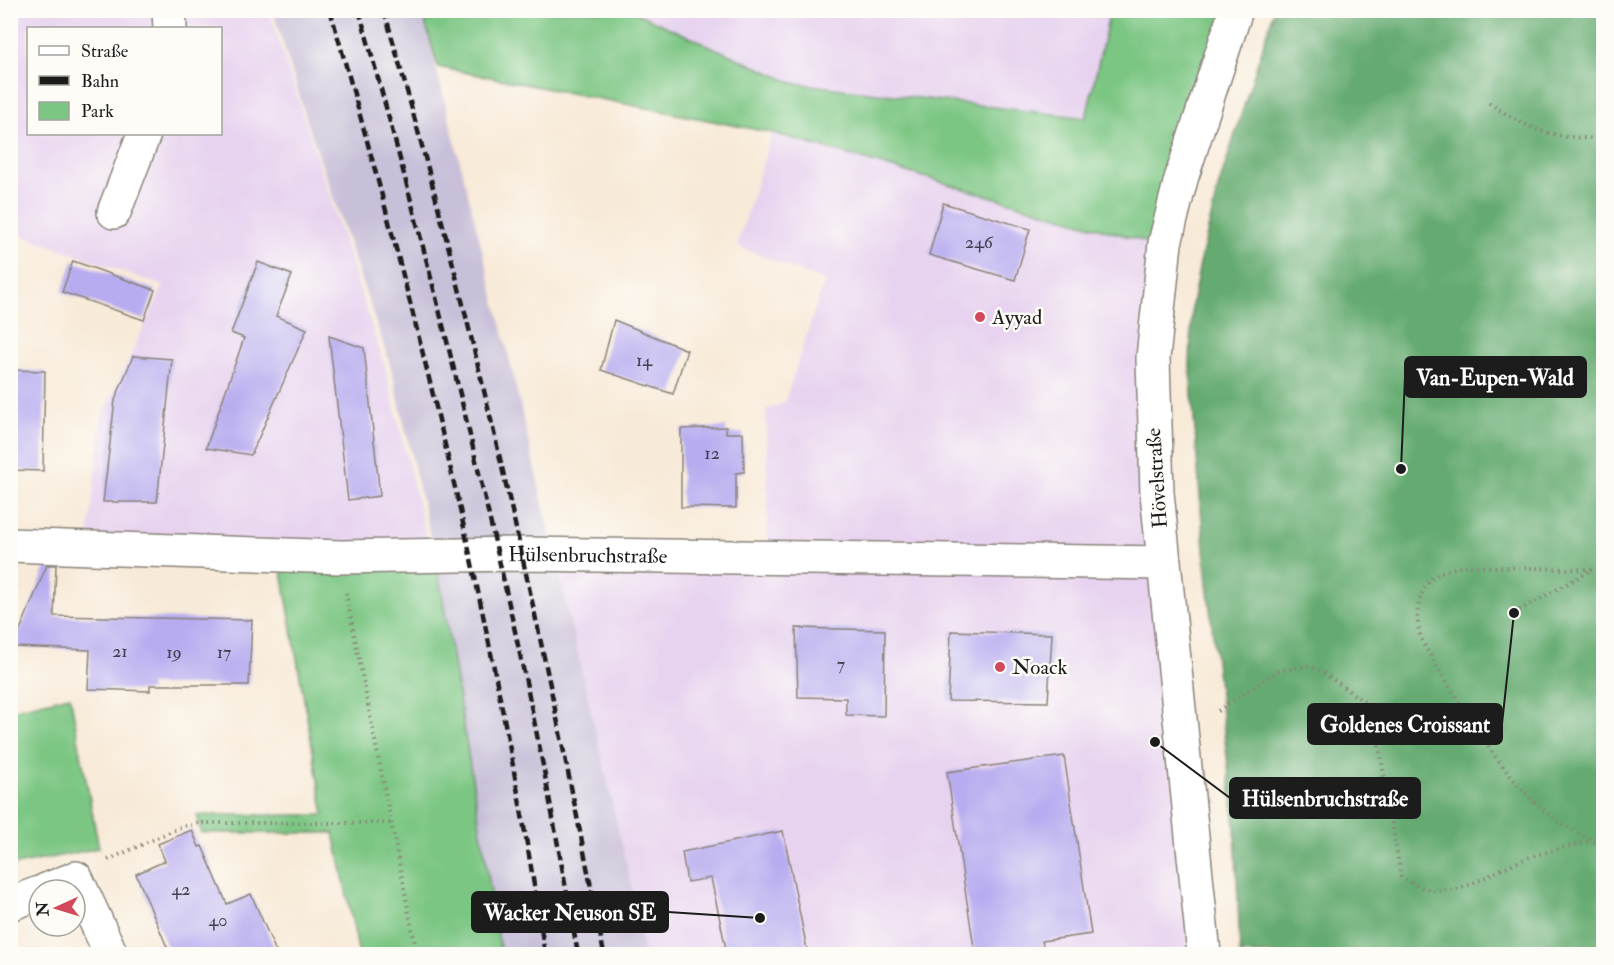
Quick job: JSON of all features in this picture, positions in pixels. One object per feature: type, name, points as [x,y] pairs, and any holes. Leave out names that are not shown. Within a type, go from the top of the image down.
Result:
[{"type":"street","points":[[169,10],[170,27]]},
{"type":"street","name":"Hövelstraße","points":[[1204,954],[1164,563],[1154,428],[1153,358],[1159,279],[1165,243],[1181,179],[1236,10]]},
{"type":"street","points":[[114,212],[144,135]]},
{"type":"street","name":"Hülsenbruchstraße","points":[[10,545],[339,557],[523,554],[1164,563]]},
{"type":"street","points":[[10,904],[27,898]]},
{"type":"street","points":[[87,902],[111,954]]},
{"type":"path","points":[[1489,103],[1524,126],[1550,135],[1604,138]]},
{"type":"path","points":[[339,557],[417,954]]},
{"type":"path","points":[[1604,570],[1465,566],[1436,575],[1427,587],[1416,619],[1418,634],[1486,746],[1539,805],[1560,823],[1604,847]]},
{"type":"path","points":[[1514,612],[1590,571]]},
{"type":"path","points":[[1182,740],[1265,678],[1293,667],[1308,666],[1321,671],[1373,710],[1397,721],[1433,729],[1474,729]]},
{"type":"path","points":[[1373,710],[1401,876],[1413,885],[1434,891],[1460,890],[1525,859],[1592,840]]},
{"type":"path","points":[[76,878],[110,858],[183,826],[203,823],[391,823]]},
{"type":"shaded area","points":[[10,11],[269,11],[385,367],[429,548],[88,540],[102,416],[163,286],[11,231]]},
{"type":"shaded area","points":[[273,11],[422,11],[505,340],[632,888],[644,954],[501,954],[437,565],[391,367],[309,127]]},
{"type":"shaded area","points":[[632,11],[1110,11],[1086,118],[793,83]]},
{"type":"shaded area","name":"Ayyad","points":[[772,133],[1157,245],[1154,552],[768,550],[766,410],[785,402],[824,281],[737,246]]},
{"type":"shaded area","points":[[555,565],[1156,571],[1195,954],[644,954],[632,888]]},
{"type":"green space","points":[[422,11],[632,11],[793,83],[1086,118],[1110,11],[1230,11],[1157,245],[773,133],[438,67]]},
{"type":"green space","points":[[1274,11],[1603,11],[1603,954],[1240,954],[1235,827],[1206,574],[1190,367],[1192,305],[1218,188]]},
{"type":"green space","points":[[280,561],[437,565],[501,954],[359,954],[334,833],[201,833],[197,815],[324,815]]},
{"type":"green space","points":[[70,696],[99,848],[11,866],[11,710]]},
{"type":"building","points":[[943,203],[1030,229],[1015,280],[929,255]]},
{"type":"building","points":[[73,261],[155,290],[144,320],[62,292]]},
{"type":"building","points":[[258,262],[292,275],[276,316],[307,329],[251,455],[206,448],[244,338],[231,333]]},
{"type":"building","points":[[614,320],[687,350],[673,394],[601,370]]},
{"type":"building","points":[[329,336],[364,348],[380,496],[348,500]]},
{"type":"building","points":[[133,356],[172,359],[157,502],[103,502],[115,400]]},
{"type":"building","points":[[10,370],[45,371],[43,471],[10,470]]},
{"type":"building","points":[[726,427],[726,433],[743,433],[744,472],[736,473],[736,508],[681,507],[681,429]]},
{"type":"building","points":[[47,565],[56,565],[54,616],[252,620],[249,685],[150,685],[150,691],[88,689],[90,650],[13,647]]},
{"type":"building","points":[[796,628],[885,630],[884,716],[846,715],[846,698],[798,697]]},
{"type":"building","name":"Noack","points":[[951,631],[1052,634],[1048,702],[948,701]]},
{"type":"building","points":[[1064,756],[1091,934],[1042,941],[1045,954],[975,954],[947,772]]},
{"type":"building","points":[[192,830],[199,847],[202,846],[227,904],[251,894],[277,954],[170,954],[136,874],[165,861],[158,844]]},
{"type":"building","points":[[783,831],[808,954],[727,954],[711,878],[687,882],[682,852]]},
{"type":"railway","points":[[330,10],[395,243],[453,479],[503,716],[545,954]]},
{"type":"railway","points":[[359,10],[428,266],[491,524],[536,728],[578,954]]},
{"type":"railway","points":[[384,10],[448,244],[505,480],[557,716],[604,954]]},
{"type":"place","name":"Ayyad","points":[[980,317]]},
{"type":"place","name":"Van-Eupen-Wald","points":[[1401,469]]},
{"type":"place","name":"Goldenes Croissant","points":[[1514,613]]},
{"type":"place","name":"Noack","points":[[1000,667]]},
{"type":"place","name":"Hülsenbruchstraße","points":[[1155,742]]},
{"type":"place","name":"Wacker Neuson SE","points":[[760,918]]}]
